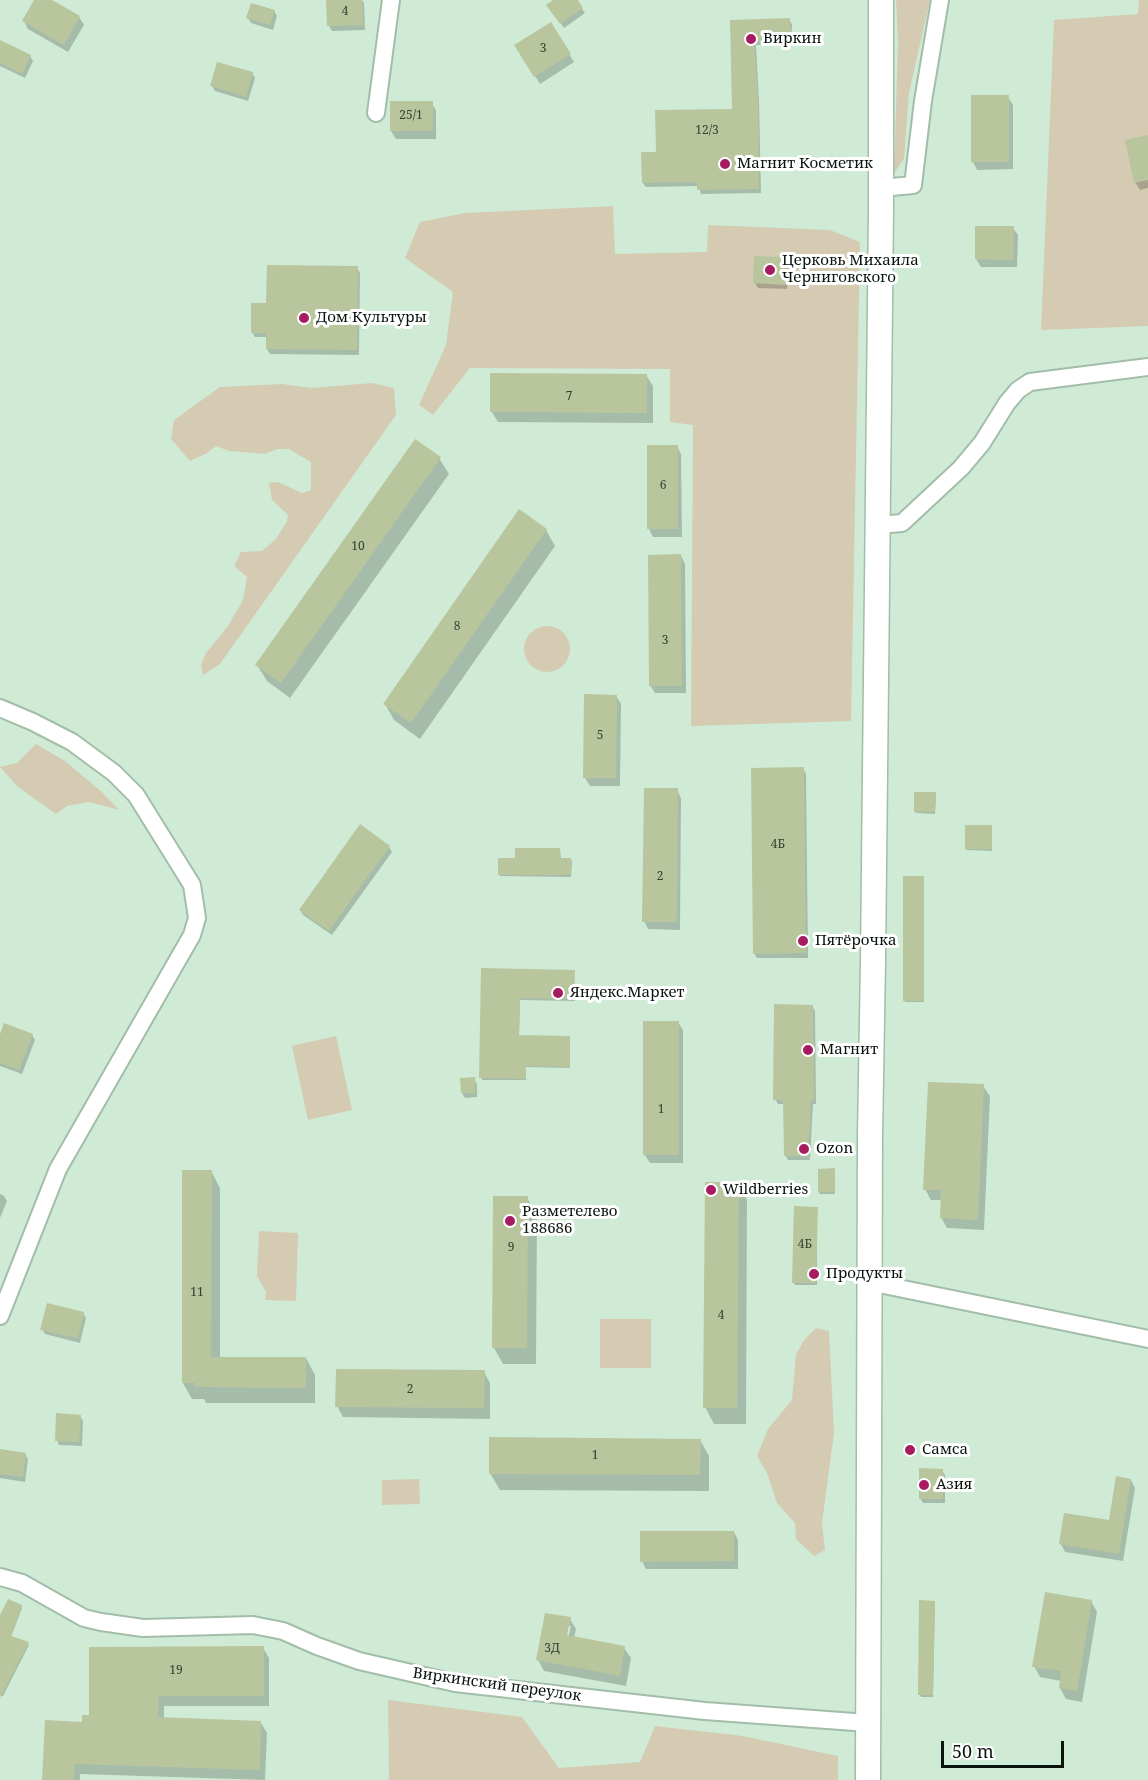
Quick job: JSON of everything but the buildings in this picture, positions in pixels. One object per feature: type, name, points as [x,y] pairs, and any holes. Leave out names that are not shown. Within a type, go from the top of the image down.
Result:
[{"type":"main road","points":[[868,1780],[869,1282],[878,525],[881,0]]},
{"type":"street","points":[[376,113],[391,0]]},
{"type":"street","points":[[881,188],[913,185],[923,102],[940,0]]},
{"type":"street","points":[[878,525],[902,523],[961,468],[982,443],[1006,403],[1018,390],[1030,382],[1148,367]]},
{"type":"street","points":[[0,708],[72,742],[114,773],[136,795],[192,885],[197,918],[192,935],[58,1169],[0,1316]]},
{"type":"street","points":[[869,1282],[1148,1339]]},
{"type":"street","name":"Виркинский переулок","points":[[0,1577],[22,1583],[84,1618],[101,1622],[143,1628],[253,1624],[283,1631],[359,1661],[455,1683],[705,1710],[868,1723]]},
{"type":"shaded area","points":[[896,0],[930,0],[909,93],[904,159],[894,173],[898,42]]},
{"type":"shaded area","points":[[1139,0],[1148,0],[1148,326],[1041,330],[1054,20],[1138,14]]},
{"type":"shaded area","points":[[613,206],[615,254],[707,252],[708,225],[830,230],[860,242],[851,721],[691,726],[693,425],[670,422],[670,369],[470,368],[433,415],[419,405],[446,345],[453,292],[405,258],[420,222],[465,213]]},
{"type":"shaded area","points":[[372,383],[394,388],[396,415],[220,664],[203,675],[201,665],[206,653],[228,626],[243,600],[247,577],[234,566],[241,552],[262,551],[276,539],[287,521],[288,515],[272,500],[269,483],[278,482],[302,493],[311,490],[311,462],[289,449],[277,449],[265,454],[229,451],[216,446],[190,461],[171,439],[174,420],[220,387],[282,384],[312,388]]},
{"type":"shaded area","points":[[547,626],[563,633],[570,649],[563,665],[547,672],[531,665],[524,649],[531,633]]},
{"type":"shaded area","points":[[36,744],[65,761],[102,792],[119,810],[89,802],[67,806],[56,814],[18,787],[0,767],[17,763]]},
{"type":"shaded area","points":[[336,1036],[352,1110],[308,1120],[292,1046]]},
{"type":"shaded area","points":[[259,1231],[298,1233],[296,1301],[265,1300],[266,1292],[257,1276]]},
{"type":"shaded area","points":[[600,1319],[651,1319],[651,1368],[600,1368]]},
{"type":"shaded area","points":[[816,1328],[829,1331],[834,1433],[822,1523],[825,1550],[814,1556],[796,1539],[795,1523],[777,1503],[767,1473],[757,1456],[768,1429],[792,1400],[796,1354],[805,1339]]},
{"type":"shaded area","points":[[419,1479],[420,1504],[382,1505],[382,1480]]},
{"type":"shaded area","points":[[388,1700],[522,1717],[559,1768],[640,1762],[655,1726],[743,1736],[838,1756],[838,1780],[389,1780]]},
{"type":"place","name":"Виркин","points":[[751,39]]},
{"type":"place","name":"Магнит Косметик","points":[[725,164]]},
{"type":"place","name":"Церковь Михаила Черниговского","points":[[770,270]]},
{"type":"place","name":"Дом Культуры","points":[[304,318]]},
{"type":"place","name":"Пятёрочка","points":[[803,941]]},
{"type":"place","name":"Яндекс.Маркет","points":[[558,993]]},
{"type":"place","name":"Магнит","points":[[808,1050]]},
{"type":"place","name":"Ozon","points":[[804,1149]]},
{"type":"place","name":"Wildberries","points":[[711,1190]]},
{"type":"place","name":"Разметелево 188686","points":[[510,1221]]},
{"type":"place","name":"Продукты","points":[[814,1274]]},
{"type":"place","name":"Самса","points":[[910,1450]]},
{"type":"place","name":"Азия","points":[[924,1485]]}]
